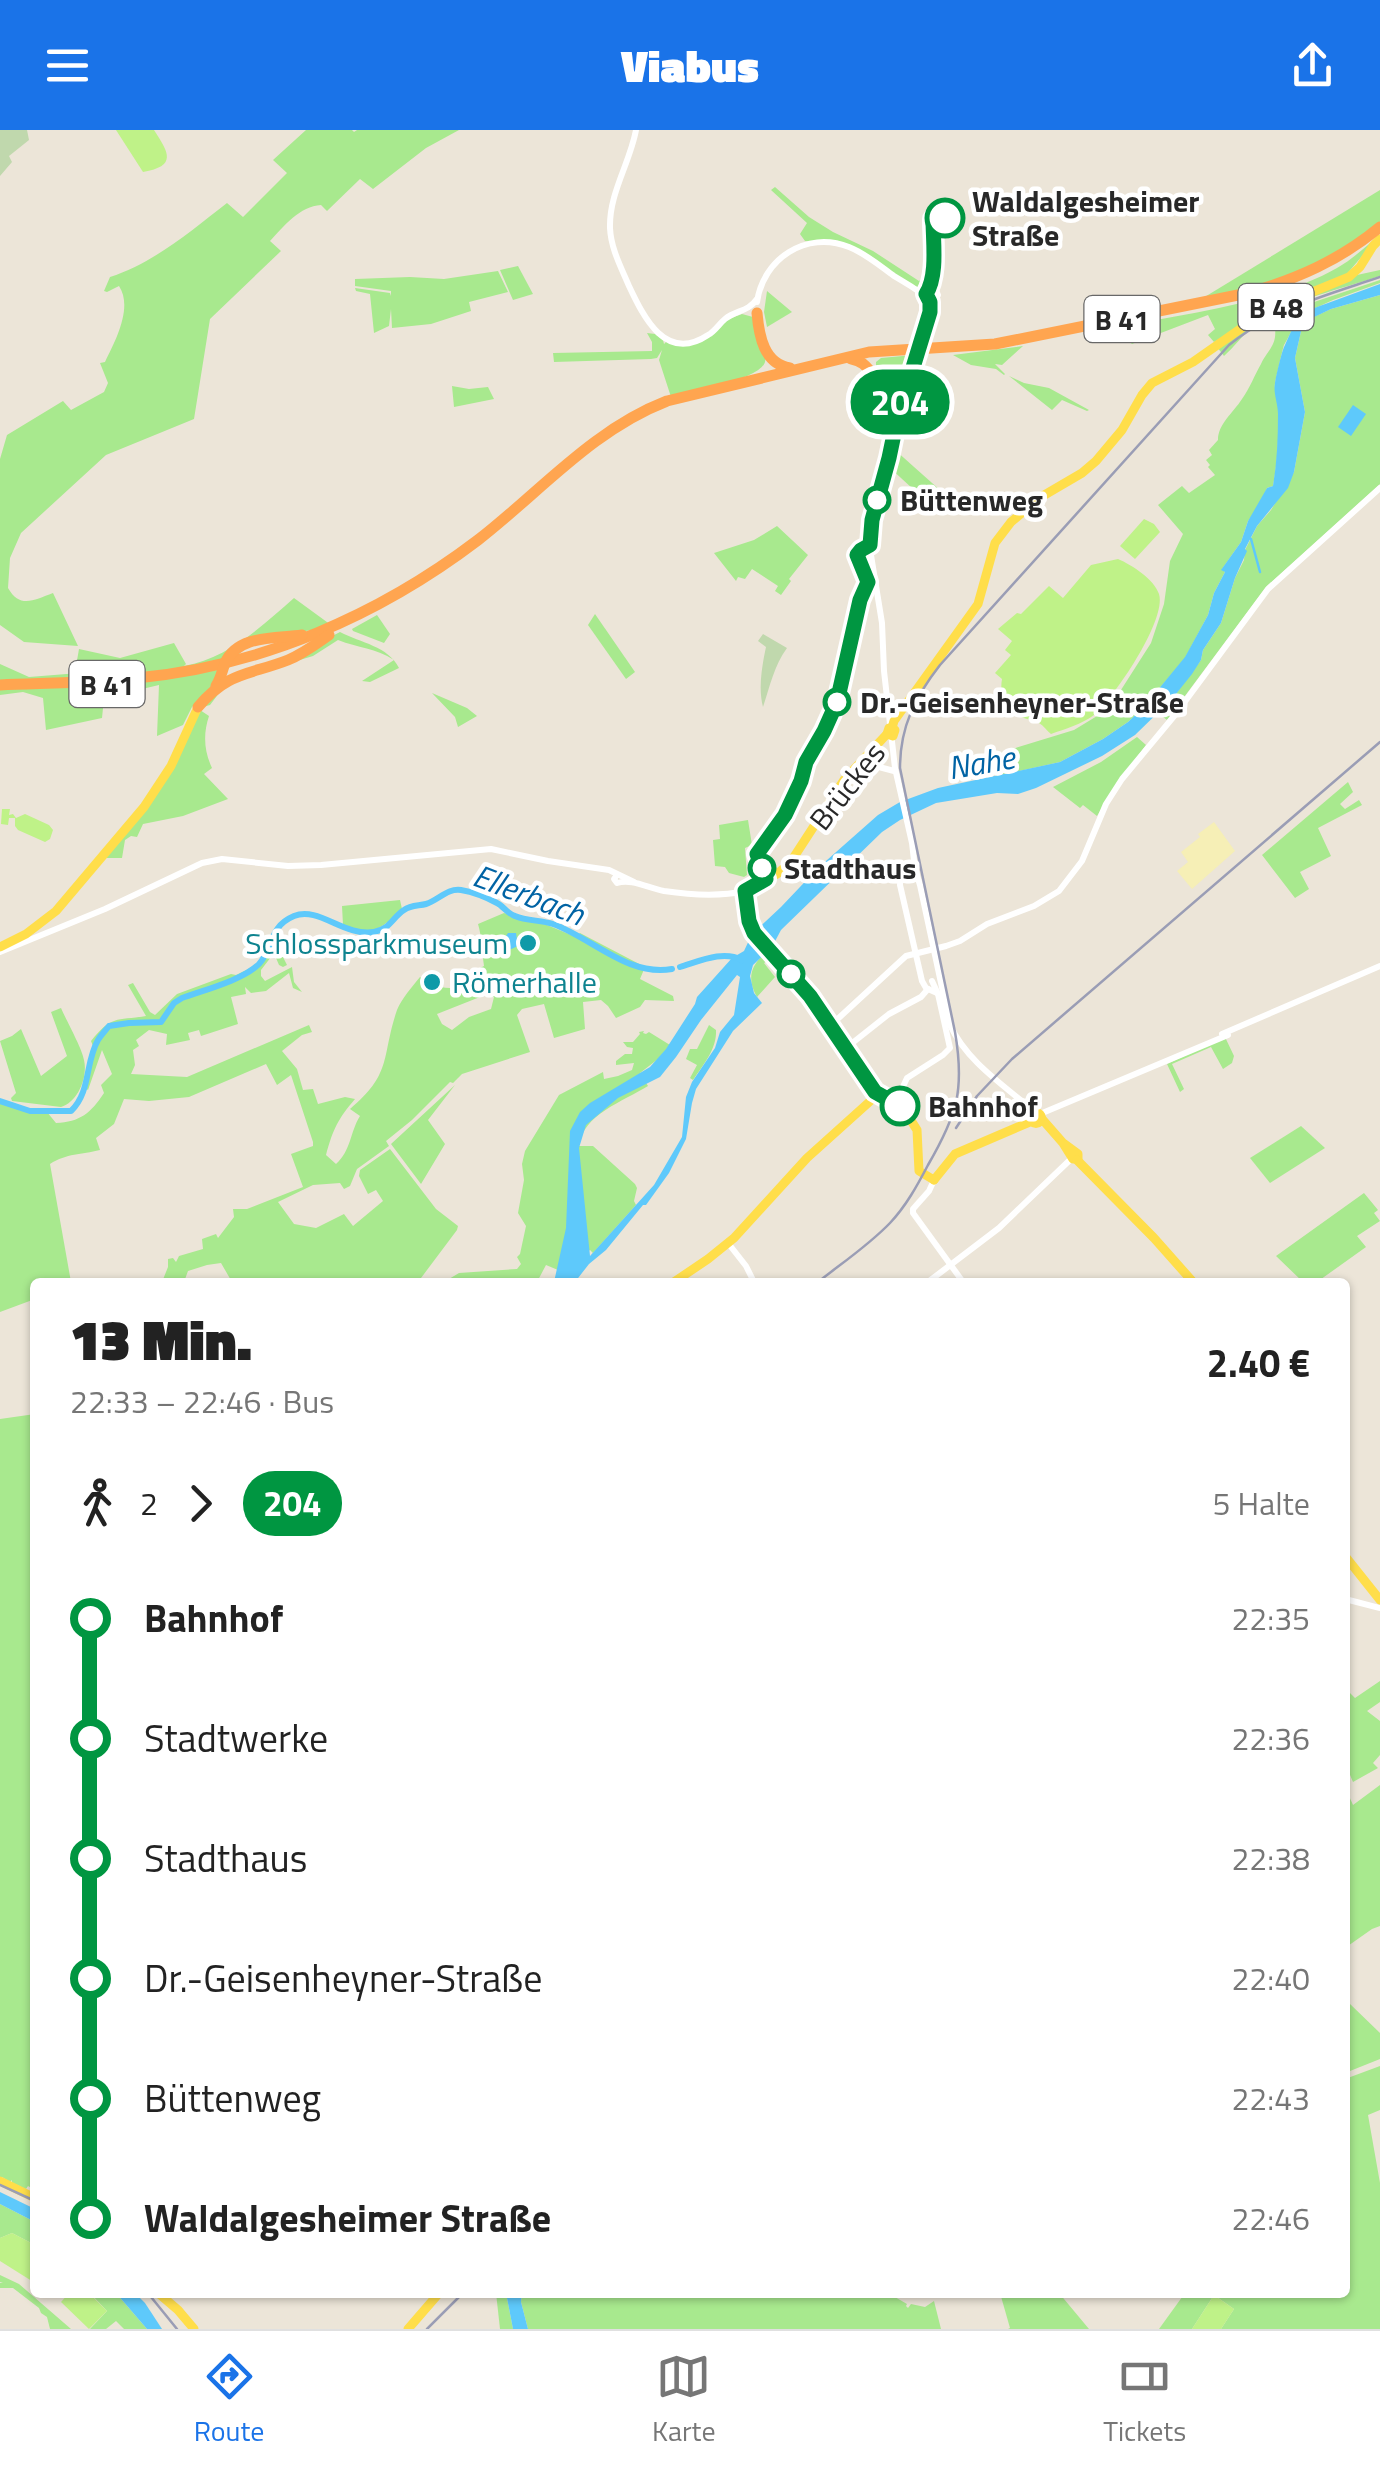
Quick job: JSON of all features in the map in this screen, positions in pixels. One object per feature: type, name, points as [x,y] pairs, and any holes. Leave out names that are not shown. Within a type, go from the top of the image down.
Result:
[{"type":"highway","name":"B 41","points":[[0,687],[137,682],[288,649],[400,594],[466,552],[598,443],[636,418],[680,400],[851,359],[995,347],[1234,300],[1322,270],[1380,229]]},
{"type":"highway","name":"B 41","points":[[214,690],[248,671],[293,658],[464,550],[596,440],[626,420],[667,401],[882,350],[994,344],[1248,293],[1320,268],[1380,229]]},
{"type":"highway","points":[[747,312],[772,361],[801,368]]},
{"type":"highway","points":[[752,379],[765,366],[766,351]]},
{"type":"highway","points":[[887,353],[876,360],[874,370],[901,384]]},
{"type":"highway","points":[[851,359],[866,364],[892,388],[900,405]]},
{"type":"highway","points":[[879,380],[901,384]]},
{"type":"highway","name":"B 41","points":[[198,707],[220,682],[228,659],[242,645],[335,628]]},
{"type":"main road","name":"Brückes","points":[[744,896],[754,883],[777,874],[791,861],[828,802],[866,754],[892,732],[894,721],[978,604],[994,546],[1003,531],[1032,504],[1096,460],[1122,430],[1152,384],[1266,311],[1349,277],[1380,239]]},
{"type":"main road","points":[[0,950],[41,931],[151,798],[198,707]]},
{"type":"main road","name":"Brückes","points":[[744,896],[766,879]]},
{"type":"main road","points":[[744,896],[750,926],[810,996],[878,1094],[896,1102],[908,1115],[916,1127],[917,1162],[930,1175],[954,1154],[1036,1116],[1192,1278]]},
{"type":"main road","points":[[680,1278],[728,1247],[806,1158],[878,1094]]},
{"type":"main road","points":[[1350,1563],[1379,1606]]},
{"type":"main road","points":[[0,2181],[30,2196]]},
{"type":"main road","points":[[164,2298],[194,2329]]},
{"type":"main road","points":[[408,2329],[435,2298]]},
{"type":"street","points":[[636,130],[612,205],[610,233],[617,260],[646,322],[666,339],[688,342],[706,336],[727,318],[747,312],[778,259],[795,248],[819,242],[852,248],[929,297],[930,312],[916,357],[901,384],[870,545],[882,623],[896,774],[913,847],[911,874],[900,886],[920,977],[933,986],[950,1025],[971,1056],[1036,1116]]},
{"type":"street","points":[[830,1026],[913,950],[935,950],[960,940],[1059,891],[1082,861],[1106,804],[1122,779],[1253,607],[1380,488]]},
{"type":"street","points":[[892,732],[896,774]]},
{"type":"street","points":[[866,754],[879,767],[896,774]]},
{"type":"street","points":[[866,754],[881,764],[894,756]]},
{"type":"street","points":[[0,950],[218,859],[307,866],[490,849],[605,870],[668,891],[744,896]]},
{"type":"street","points":[[846,1048],[889,1014],[921,997],[936,978],[938,967],[920,885],[911,874]]},
{"type":"street","points":[[710,894],[744,896]]},
{"type":"street","points":[[921,967],[929,953],[959,945],[994,921]]},
{"type":"street","points":[[896,1102],[907,1078],[949,1050],[950,1042],[938,994],[913,950]]},
{"type":"street","points":[[1017,1125],[1027,1114],[1036,1116],[1059,1108],[1380,965]]},
{"type":"street","points":[[933,986],[938,967]]},
{"type":"street","points":[[1054,1134],[1048,1120],[1059,1108]]},
{"type":"street","points":[[933,1278],[999,1228],[1074,1158]]},
{"type":"street","points":[[930,1175],[930,1191],[913,1209],[914,1214],[961,1278]]},
{"type":"street","points":[[728,1247],[752,1278]]},
{"type":"street","points":[[1350,1600],[1379,1606]]},
{"type":"green space","points":[[0,130],[27,130],[29,140],[9,156],[12,162],[0,176]]},
{"type":"green space","points":[[116,130],[154,130],[166,152],[165,162],[143,172]]},
{"type":"green space","points":[[306,130],[459,130],[426,148],[373,189],[360,179],[327,211],[321,205],[313,206],[287,223],[270,241],[281,251],[210,319],[194,419],[106,455],[21,533],[10,558],[8,588],[23,601],[53,593],[78,646],[24,642],[0,625],[0,459],[7,435],[63,401],[71,410],[104,392],[108,383],[100,363],[105,362],[124,313],[119,286],[104,291],[110,277],[156,255],[227,203],[243,217],[287,173],[273,160]]},
{"type":"green space","points":[[775,187],[833,232],[873,251],[919,281],[930,276],[928,288],[909,284],[852,246],[805,241],[800,234],[807,223],[771,190]]},
{"type":"green space","points":[[1380,190],[1380,224],[1342,252],[1270,284],[1203,298]]},
{"type":"green space","points":[[1380,235],[1346,275],[1214,342],[1208,335],[1215,329],[1208,315],[1132,344],[1118,330],[1102,330],[1284,291],[1337,268]]},
{"type":"green space","points":[[518,266],[533,294],[513,300],[500,270]]},
{"type":"green space","points":[[1380,270],[1380,276],[1295,303],[1264,318],[1224,356],[1217,347],[1258,319],[1357,275]]},
{"type":"green space","points":[[498,271],[508,292],[469,302],[471,311],[431,324],[392,328],[391,309],[389,326],[374,333],[370,294],[355,288],[391,296],[391,291],[355,286],[355,279],[444,279]]},
{"type":"green space","points":[[1380,280],[1298,316],[1284,345],[1275,383],[1278,437],[1273,486],[1267,488],[1241,542],[1222,569],[1225,572],[1208,615],[1185,658],[1143,708],[1103,739],[1060,762],[996,776],[992,760],[997,759],[996,754],[1074,730],[1102,713],[1112,704],[1151,643],[1164,604],[1170,561],[1183,534],[1158,505],[1182,486],[1189,493],[1215,475],[1206,460],[1212,455],[1209,450],[1273,343],[1275,328],[1264,323]]},
{"type":"green space","points":[[767,291],[792,312],[767,327],[764,312]]},
{"type":"green space","points":[[1380,295],[1380,484],[1266,587],[1167,720],[1158,713],[1201,660],[1221,623],[1245,550],[1294,472],[1305,412],[1295,358],[1302,327],[1307,320],[1331,309]]},
{"type":"green space","points":[[742,314],[753,317],[764,345],[765,362],[738,380],[707,388],[671,397],[659,360],[662,350],[657,358],[651,359],[554,362],[553,353],[652,351],[647,333],[655,334],[664,344],[689,344]]},
{"type":"green space","points":[[1023,346],[1002,365],[995,364],[1004,375],[953,355]]},
{"type":"green space","points":[[913,355],[906,375],[896,379],[876,371],[876,362],[881,358]]},
{"type":"green space","points":[[1009,376],[1049,388],[1089,410],[1062,400],[1052,410]]},
{"type":"green space","points":[[452,386],[488,387],[494,399],[454,407]]},
{"type":"green space","points":[[895,450],[950,499],[937,511],[889,467]]},
{"type":"green space","points":[[1144,519],[1160,532],[1135,559],[1120,546]]},
{"type":"green space","points":[[777,526],[808,555],[781,595],[775,591],[778,586],[752,569],[745,579],[738,577],[736,581],[714,553],[754,540]]},
{"type":"green space","points":[[1118,559],[1142,573],[1156,588],[1159,606],[1155,621],[1137,658],[1103,706],[1084,721],[1051,734],[1005,703],[1002,679],[995,673],[1011,655],[1005,650],[1012,641],[998,629],[1017,613],[1021,614],[1049,586],[1063,598],[1091,565]]},
{"type":"green space","points":[[294,598],[331,625],[249,641],[219,681],[192,707],[183,725],[157,736],[159,685],[104,698],[102,718],[46,730],[43,698],[23,692],[0,695],[0,664],[29,677],[79,673],[75,672],[79,649],[120,658],[174,643],[184,666],[200,662],[243,640]]},
{"type":"green space","points":[[595,614],[635,672],[626,679],[588,625]]},
{"type":"green space","points":[[377,615],[390,634],[384,643],[352,629]]},
{"type":"green space","points":[[340,632],[393,659],[338,640],[313,656],[241,678],[298,657]]},
{"type":"green space","points":[[763,634],[787,648],[763,707],[761,685],[766,647],[758,641]]},
{"type":"green space","points":[[394,660],[399,668],[370,682],[362,681]]},
{"type":"green space","points":[[224,686],[210,705],[203,707],[211,696]]},
{"type":"green space","points":[[432,693],[477,716],[458,727],[455,717]]},
{"type":"green space","points":[[200,710],[209,716],[205,742],[212,768],[204,774],[228,799],[183,816],[143,824],[137,837],[125,840],[122,858],[104,858],[153,800]]},
{"type":"green space","points":[[1137,737],[1146,745],[1097,816],[1053,787],[1101,762]]},
{"type":"green space","points":[[1348,782],[1353,792],[1340,804],[1345,809],[1359,800],[1362,805],[1318,828],[1331,856],[1300,872],[1309,889],[1295,898],[1262,855]]},
{"type":"green space","points":[[2,809],[10,809],[9,815],[16,818],[25,814],[49,825],[53,830],[50,839],[45,842],[18,830],[15,818],[9,818],[8,825],[1,824]]},
{"type":"green space","points":[[748,820],[752,845],[745,848],[744,877],[715,866],[713,840],[720,839],[719,825]]},
{"type":"green space","points":[[400,900],[402,909],[376,929],[361,931],[343,925],[342,906]]},
{"type":"green space","points":[[504,913],[576,937],[580,933],[645,967],[640,979],[673,996],[674,1001],[645,1000],[640,1007],[616,1018],[601,1000],[583,1002],[585,1029],[554,1038],[544,1004],[522,1009],[517,1015],[530,1052],[462,1074],[450,1082],[386,1141],[389,1146],[357,1169],[350,1186],[344,1189],[340,1183],[313,1185],[278,1202],[294,1224],[316,1228],[344,1214],[353,1226],[383,1201],[376,1190],[368,1194],[360,1170],[390,1149],[436,1209],[458,1226],[421,1278],[230,1278],[221,1263],[188,1271],[185,1278],[164,1278],[168,1259],[176,1262],[179,1256],[203,1249],[202,1239],[216,1234],[218,1238],[234,1217],[233,1209],[247,1209],[303,1187],[291,1154],[313,1146],[313,1142],[291,1075],[277,1085],[266,1064],[189,1097],[124,1099],[114,1124],[96,1138],[100,1150],[50,1164],[70,1278],[30,1278],[30,1301],[0,1312],[0,1103],[47,1112],[56,1123],[72,1121],[89,1111],[104,1093],[101,1085],[112,1074],[102,1050],[88,1090],[84,1087],[91,1041],[109,1023],[146,1016],[128,985],[133,983],[155,1015],[177,994],[251,967],[262,957],[266,946],[275,941],[287,965],[279,965],[271,957],[261,976],[265,981],[292,967],[294,982],[302,992],[293,988],[289,973],[266,991],[251,993],[245,987],[246,994],[231,997],[238,1024],[201,1036],[199,1030],[188,1033],[190,1040],[166,1045],[167,1034],[149,1030],[136,1040],[139,1046],[133,1050],[135,1065],[131,1074],[187,1077],[309,1025],[312,1032],[282,1051],[297,1069],[303,1090],[313,1089],[318,1104],[345,1097],[355,1099],[337,1125],[326,1155],[336,1164],[345,1153],[360,1116],[350,1109],[380,1074],[402,1001],[420,977],[435,990],[462,986],[481,977],[478,924]],"holes":[[[485,995],[494,997],[491,1009],[469,1017],[452,1030],[442,1024],[437,1014]]]},
{"type":"green space","points":[[768,951],[772,958],[764,963],[775,977],[757,997],[752,972]]},
{"type":"green space","points":[[61,1008],[84,1060],[80,1088],[61,1107],[12,1101],[16,1093],[0,1041],[21,1029],[41,1076],[67,1056],[51,1012]]},
{"type":"green space","points":[[709,1025],[716,1030],[714,1044],[693,1080],[690,1078],[697,1065],[686,1059],[690,1049],[697,1049]]},
{"type":"green space","points":[[639,1032],[649,1032],[670,1045],[640,1073],[648,1086],[596,1117],[579,1146],[593,1146],[635,1184],[636,1205],[593,1253],[590,1250],[558,1270],[546,1265],[539,1278],[451,1278],[459,1273],[517,1269],[521,1264],[517,1257],[526,1226],[518,1213],[525,1151],[559,1095],[603,1072],[604,1079],[632,1070],[634,1063],[616,1065],[616,1061],[632,1054],[633,1048],[623,1042],[633,1042]]},
{"type":"green space","points":[[1225,1037],[1234,1056],[1223,1069],[1211,1047],[1172,1064],[1184,1089],[1180,1092],[1167,1064]]},
{"type":"green space","points":[[455,1085],[428,1120],[445,1144],[421,1184],[391,1144]]},
{"type":"green space","points":[[1301,1126],[1325,1148],[1270,1183],[1250,1158]]},
{"type":"green space","points":[[1364,1193],[1378,1210],[1374,1213],[1380,1221],[1357,1236],[1366,1247],[1323,1278],[1299,1278],[1276,1256]]},
{"type":"green space","points":[[30,1415],[30,2187],[26,2189],[0,2178],[0,1419]]},
{"type":"green space","points":[[1380,1681],[1380,1702],[1367,1711],[1380,1721],[1380,1755],[1373,1763],[1378,1768],[1353,1782],[1350,1693],[1355,1698]]},
{"type":"green space","points":[[1380,1785],[1380,1926],[1350,1944],[1350,1798],[1353,1805]]},
{"type":"green space","points":[[1350,2004],[1380,2033],[1380,2059],[1350,2071]]},
{"type":"green space","points":[[1380,2066],[1380,2110],[1368,2115],[1380,2183],[1380,2329],[1221,2329],[1234,2309],[1218,2298],[1350,2298],[1350,2077]]},
{"type":"green space","points":[[0,2204],[30,2219],[30,2242],[12,2233],[0,2238]]},
{"type":"green space","points":[[12,2233],[30,2242],[30,2280],[0,2261],[0,2238]]},
{"type":"green space","points":[[0,2275],[19,2284],[30,2298],[35,2298],[71,2329],[50,2329],[39,2308],[13,2288],[0,2288]]},
{"type":"green space","points":[[65,2298],[94,2298],[107,2311],[89,2329],[61,2302]]},
{"type":"green space","points":[[95,2298],[120,2298],[147,2329],[124,2329],[116,2321],[106,2329],[90,2329],[107,2311]]},
{"type":"green space","points":[[497,2298],[507,2298],[513,2329],[500,2329]]},
{"type":"green space","points":[[521,2298],[897,2298],[908,2308],[911,2304],[925,2307],[934,2301],[941,2329],[528,2329]]},
{"type":"green space","points":[[1001,2298],[1063,2298],[1089,2329],[1008,2329]]},
{"type":"green space","points":[[1181,2298],[1212,2298],[1192,2329],[1159,2329]]},
{"type":"green space","points":[[1212,2298],[1234,2309],[1221,2329],[1192,2329]]},
{"type":"sand","points":[[1214,822],[1235,851],[1192,889],[1177,871],[1188,862],[1181,852]]},
{"type":"water","points":[[1380,284],[1380,295],[1331,309],[1302,327],[1295,358],[1305,412],[1294,472],[1288,488],[1257,526],[1245,549],[1221,623],[1192,674],[1135,735],[1102,756],[1018,794],[997,793],[936,803],[882,832],[781,930],[772,947],[753,965],[750,976],[754,993],[762,1003],[733,1031],[696,1089],[686,1139],[669,1173],[646,1205],[578,1278],[555,1278],[566,1228],[570,1131],[580,1112],[650,1067],[666,1049],[697,997],[818,868],[878,815],[900,802],[938,788],[1060,762],[1103,739],[1143,708],[1185,657],[1208,615],[1225,572],[1221,570],[1241,542],[1267,488],[1273,486],[1278,423],[1275,387],[1279,363],[1298,316]],"holes":[[[737,975],[740,977],[734,1015],[692,1082],[686,1097],[682,1137],[654,1185],[590,1256],[579,1148],[586,1125],[618,1098],[660,1077]]]},
{"type":"water","points":[[1353,405],[1366,414],[1351,436],[1338,427]]},
{"type":"water","points":[[516,933],[518,946],[488,953],[485,941]]},
{"type":"water","points":[[0,2192],[30,2207],[30,2219],[0,2204]]},
{"type":"water","points":[[120,2298],[140,2298],[145,2303],[162,2329],[147,2329]]},
{"type":"water","points":[[507,2298],[521,2298],[528,2329],[513,2329]]},
{"type":"waterway","points":[[1251,539],[1260,572]]},
{"type":"waterway","name":"Ellerbach","points":[[0,1101],[30,1111],[71,1111],[82,1095],[94,1049],[109,1026],[161,1022],[182,998],[243,975],[264,958],[280,926],[303,914],[352,930],[374,932],[407,908],[461,890],[493,901],[515,916],[568,930],[625,962],[656,970],[672,969]]},
{"type":"waterway","name":"Ellerbach","points":[[680,967],[719,956],[742,960]]},
{"type":"railway","points":[[823,1278],[873,1239],[901,1210],[938,1147],[956,1102],[959,1070],[955,1032],[900,768],[906,726],[916,701],[940,665],[1229,345],[1282,312],[1380,277]]},
{"type":"railway","points":[[956,1128],[977,1096],[1012,1059],[1380,742]]},
{"type":"railway","points":[[0,2185],[30,2199]]},
{"type":"railway","points":[[152,2298],[177,2329]]},
{"type":"railway","points":[[427,2329],[458,2298]]},
{"type":"bus line","name":"204","points":[[900,1106],[875,1092],[810,996],[754,933],[745,891],[766,879],[757,854],[785,815],[806,762],[837,702],[860,600],[868,582],[857,555],[870,545],[872,520],[903,391],[930,312],[926,294],[931,286],[933,219],[945,218]]},
{"type":"place","name":"Waldalgesheimer Straße","points":[[945,218]]},
{"type":"place","name":"Büttenweg","points":[[877,500]]},
{"type":"place","name":"Dr.-Geisenheyner-Straße","points":[[837,702]]},
{"type":"place","name":"Stadthaus","points":[[762,868]]},
{"type":"place","name":"Schlossparkmuseum","points":[[528,943]]},
{"type":"place","name":"Römerhalle","points":[[432,982]]},
{"type":"place","name":"Bahnhof","points":[[900,1106]]},
{"type":"water label","name":"Nahe","points":[[981,762]]}]
